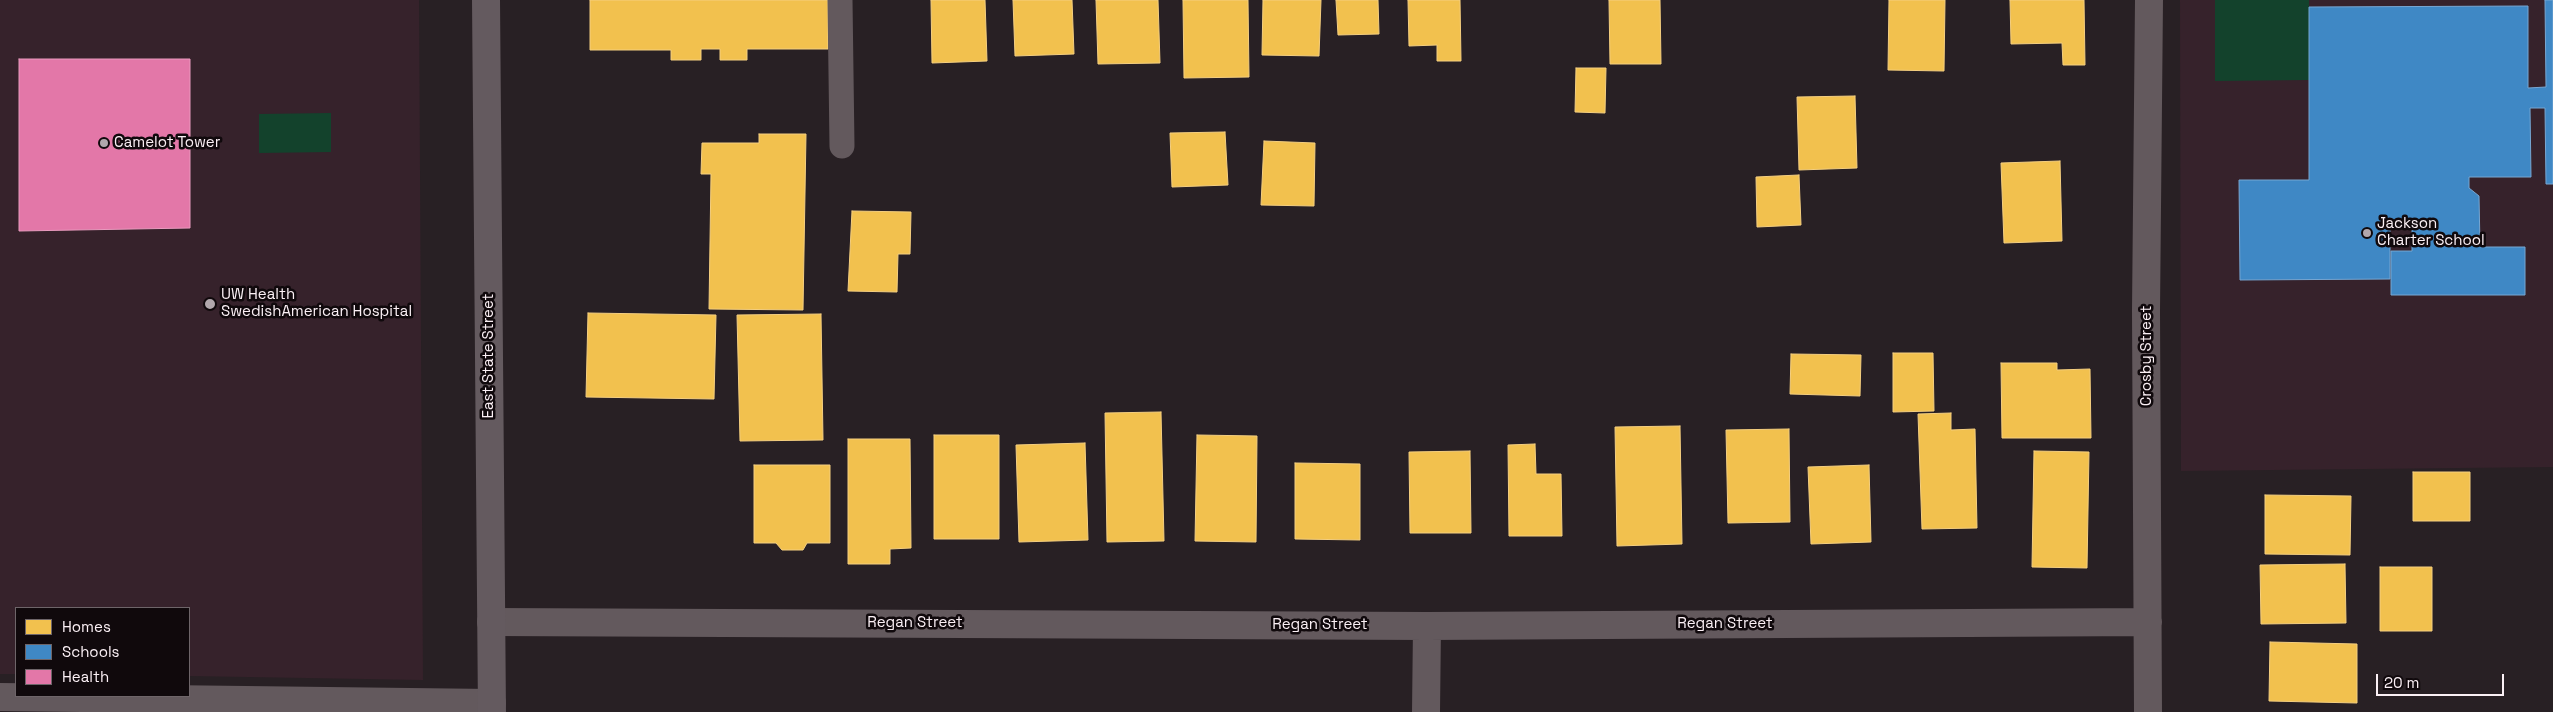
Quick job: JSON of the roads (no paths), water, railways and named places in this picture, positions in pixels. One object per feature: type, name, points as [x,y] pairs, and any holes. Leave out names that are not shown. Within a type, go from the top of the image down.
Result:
[{"type":"main road","name":"East State Street","points":[[486,0],[492,707]]},
{"type":"street","name":"Crosby Street","points":[[2148,712],[2146,311],[2149,0]]},
{"type":"street","name":"Regan Street","points":[[491,622],[1427,626],[2148,622]]},
{"type":"street","points":[[1426,712],[1427,626]]},
{"type":"street","points":[[0,697],[245,706],[492,707]]},
{"type":"lane","points":[[840,0],[842,146]]},
{"type":"place","name":"Camelot Tower","points":[[104,143]]},
{"type":"place","name":"Jackson Charter School","points":[[2367,233]]},
{"type":"place","name":"UW Health SwedishAmerican Hospital","points":[[210,304]]}]
